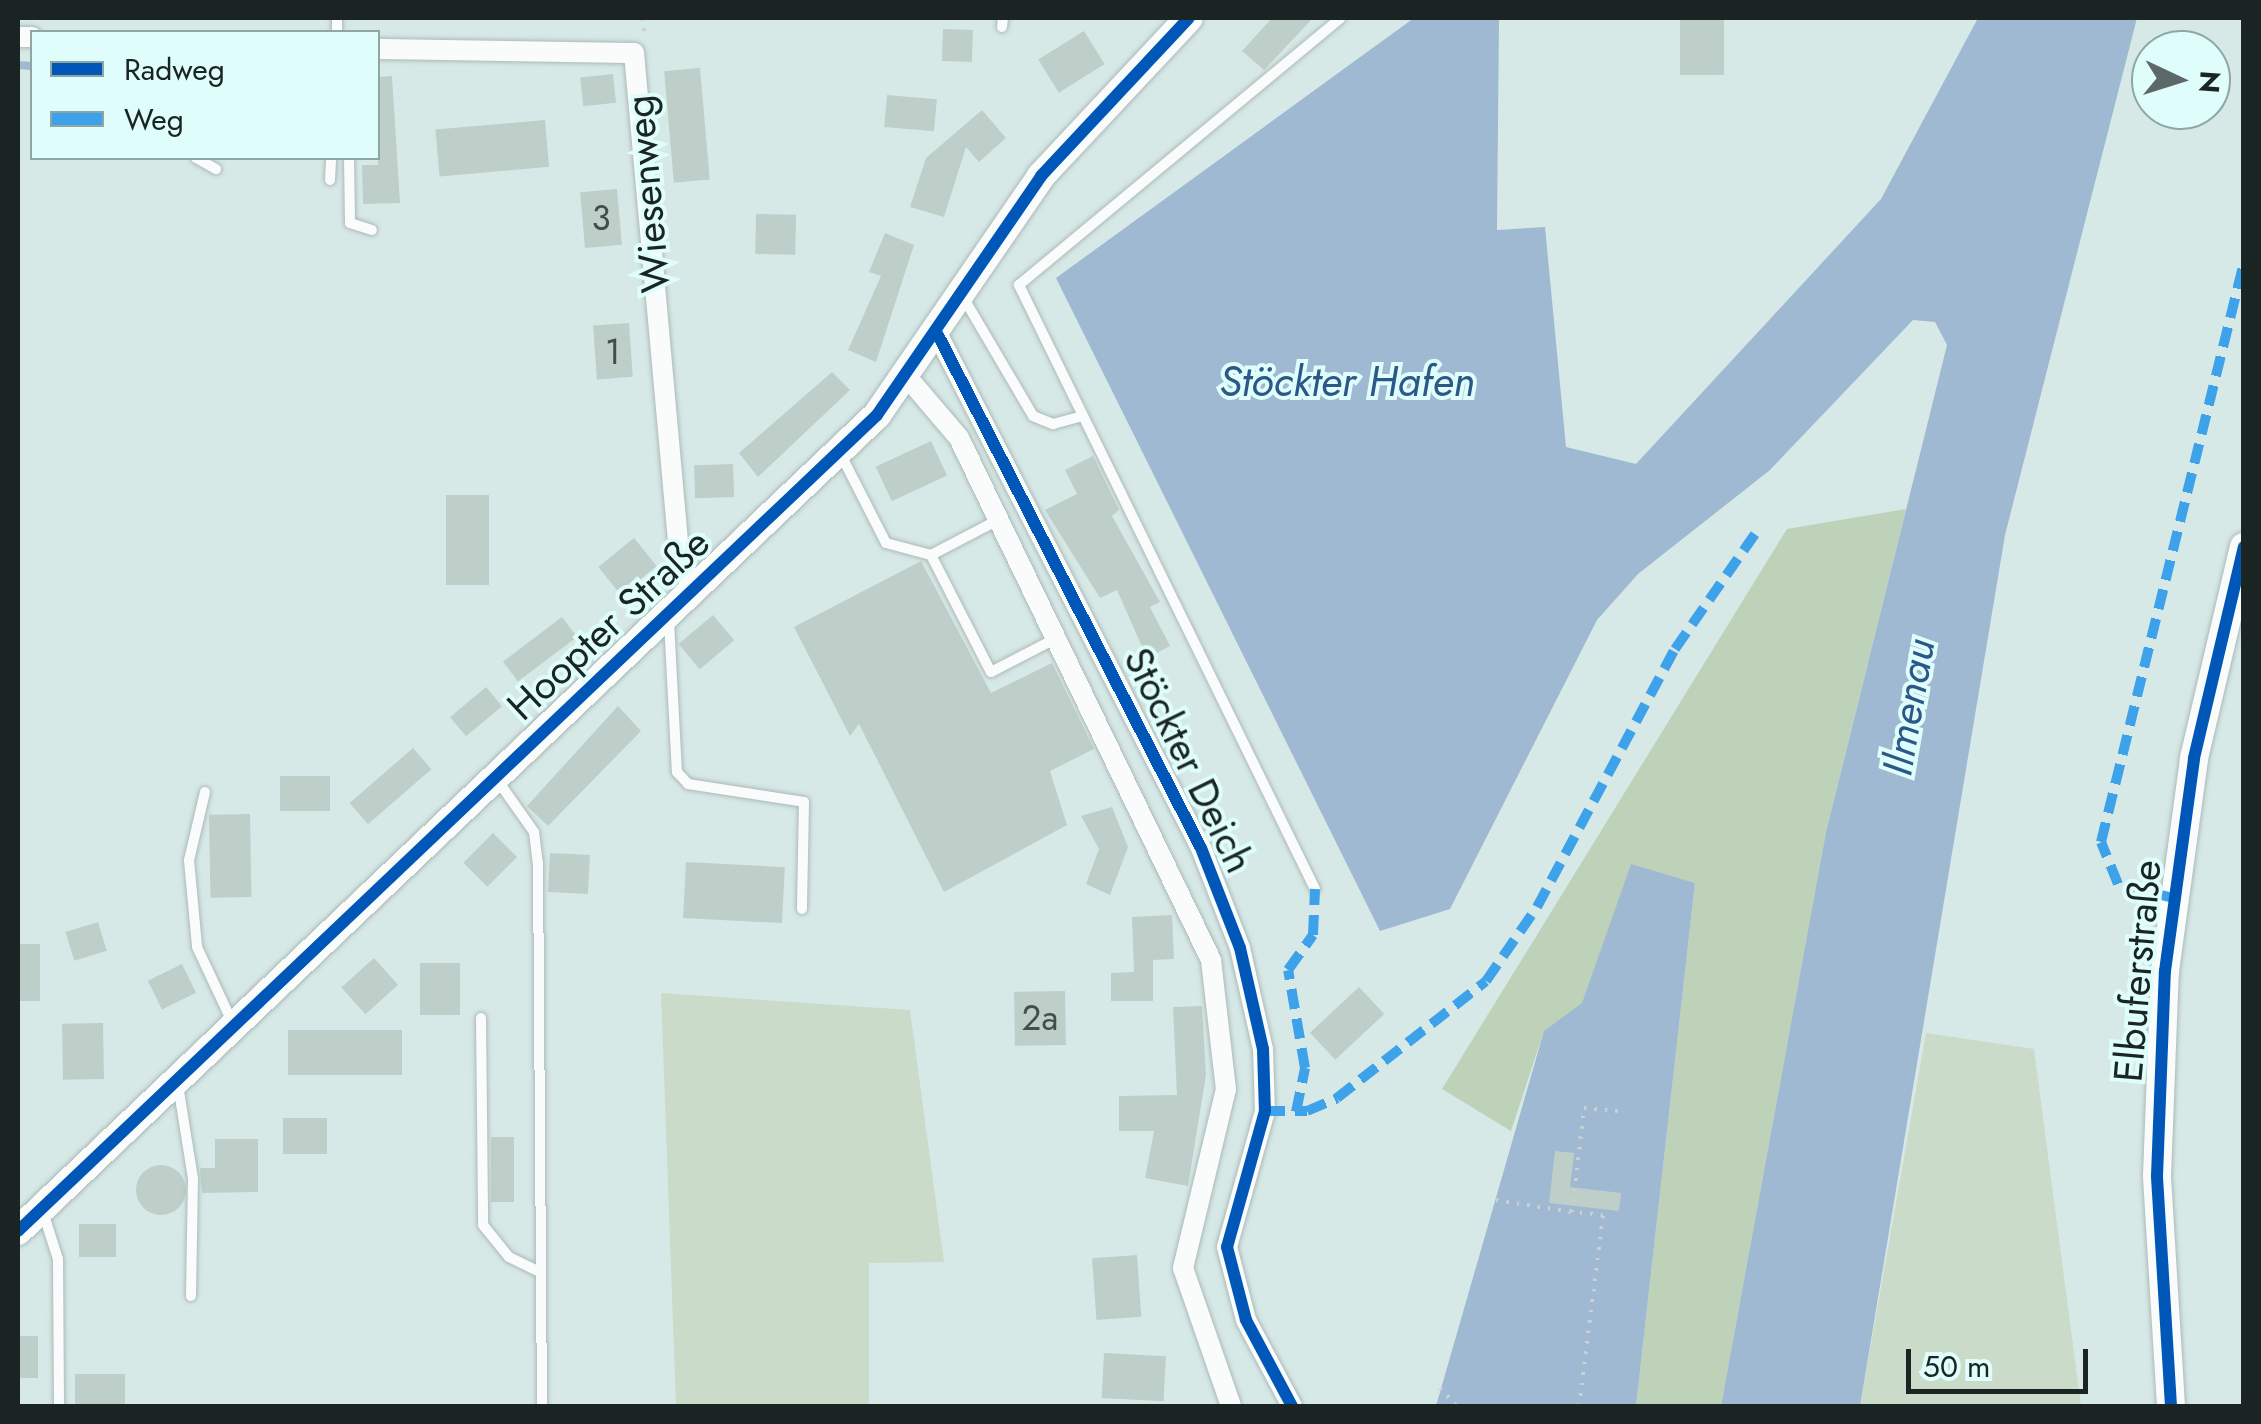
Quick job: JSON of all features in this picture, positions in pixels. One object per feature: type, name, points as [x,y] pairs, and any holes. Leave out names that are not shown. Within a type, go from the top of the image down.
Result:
[{"type":"street","name":"Hoopter Straße","points":[[18,1232],[690,588],[840,453],[908,378],[1041,176],[1188,18]]},
{"type":"street","name":"Wiesenweg","points":[[380,49],[634,53],[679,552],[690,588]]},
{"type":"street","name":"Stöckter Deich","points":[[938,335],[1201,848],[1240,948],[1263,1050],[1265,1111],[1228,1247],[1246,1320],[1292,1406]]},
{"type":"street","points":[[908,378],[959,438],[1200,929],[1218,990],[1224,1107],[1183,1268],[1232,1406]]},
{"type":"street","name":"Elbuferstraße","points":[[2171,1406],[2157,1176],[2165,971],[2194,758],[2244,547]]},
{"type":"lane","points":[[1316,890],[1131,504],[1079,417],[1019,285],[1342,18]]},
{"type":"lane","points":[[200,160],[216,169]]},
{"type":"lane","points":[[330,160],[330,180]]},
{"type":"lane","points":[[348,160],[350,223],[372,230]]},
{"type":"lane","points":[[962,297],[1033,416],[1053,424],[1079,417]]},
{"type":"lane","points":[[840,453],[886,543],[930,555],[998,520]]},
{"type":"lane","points":[[930,555],[990,672],[1057,638]]},
{"type":"lane","points":[[669,610],[677,772],[700,787],[804,802],[802,909]]},
{"type":"lane","points":[[494,777],[534,832],[538,863],[538,1271],[542,1406]]},
{"type":"lane","points":[[205,792],[188,860],[197,946],[234,1025]]},
{"type":"lane","points":[[480,1018],[483,1225],[509,1257],[538,1271]]},
{"type":"lane","points":[[177,1079],[194,1179],[192,1296]]},
{"type":"lane","points":[[42,1208],[58,1258],[58,1406]]},
{"type":"path","points":[[1572,1212],[1584,1108],[1618,1111]]},
{"type":"path","points":[[1496,1200],[1603,1215],[1579,1406]]},
{"type":"path","points":[[1440,1388],[1457,1406]]},
{"type":"green space","points":[[1906,509],[1826,832],[1721,1406],[1636,1406],[1695,883],[1631,865],[1582,1004],[1544,1031],[1511,1131],[1442,1089],[1787,529]]},
{"type":"green space","points":[[661,993],[910,1010],[944,1262],[869,1263],[869,1406],[676,1406]]},
{"type":"green space","points":[[1926,1033],[2034,1049],[2081,1406],[1860,1406]]},
{"type":"water","name":"Stöckter Hafen","points":[[1414,18],[1499,18],[1497,230],[1545,227],[1566,447],[1636,464],[1881,199],[1978,18],[2137,18],[2005,535],[1860,1406],[1721,1406],[1826,832],[1947,345],[1935,322],[1913,320],[1770,470],[1638,574],[1597,620],[1450,909],[1380,931],[1056,278]]},
{"type":"water","points":[[1631,864],[1695,883],[1636,1406],[1436,1406],[1544,1031],[1582,1003]]},
{"type":"building","points":[[1272,18],[1313,18],[1264,70],[1242,51]]},
{"type":"building","points":[[1680,18],[1724,18],[1724,75],[1680,75]]},
{"type":"building","points":[[943,29],[973,30],[972,62],[942,61]]},
{"type":"building","points":[[1084,31],[1105,64],[1059,93],[1038,60]]},
{"type":"building","points":[[700,68],[710,180],[674,183],[664,71]]},
{"type":"building","points":[[613,74],[616,103],[583,106],[580,77]]},
{"type":"building","points":[[392,76],[400,203],[363,204],[362,165],[378,165],[380,160],[380,77]]},
{"type":"building","points":[[887,95],[937,99],[934,131],[884,127]]},
{"type":"building","points":[[982,110],[1006,138],[979,162],[966,147],[944,217],[910,207],[926,158]]},
{"type":"building","points":[[545,120],[549,167],[440,176],[435,130]]},
{"type":"building","points":[[617,189],[622,245],[585,248],[580,192]]},
{"type":"building","points":[[756,214],[796,215],[795,255],[755,254]]},
{"type":"building","points":[[885,233],[914,245],[876,362],[848,350],[881,276],[869,272]]},
{"type":"building","points":[[629,323],[633,377],[597,379],[593,326]]},
{"type":"building","points":[[832,372],[850,390],[758,477],[739,453]]},
{"type":"building","points":[[931,441],[947,475],[892,501],[876,467]]},
{"type":"building","points":[[1093,456],[1119,510],[1112,516],[1160,602],[1150,607],[1170,646],[1147,658],[1117,590],[1100,598],[1045,510],[1077,494],[1065,470]]},
{"type":"building","points":[[733,464],[734,497],[695,498],[694,465]]},
{"type":"building","points":[[446,495],[489,495],[489,585],[446,585]]},
{"type":"building","points":[[634,538],[657,566],[621,595],[598,567]]},
{"type":"building","points":[[921,561],[991,693],[1052,663],[1094,749],[1050,771],[1067,825],[944,892],[859,724],[850,736],[794,627]]},
{"type":"building","points":[[713,615],[734,640],[700,669],[679,644]]},
{"type":"building","points":[[562,617],[577,637],[518,682],[503,662]]},
{"type":"building","points":[[486,687],[502,706],[466,736],[450,717]]},
{"type":"building","points":[[618,706],[641,731],[548,826],[527,806]]},
{"type":"building","points":[[413,748],[431,769],[368,824],[350,803]]},
{"type":"building","points":[[280,776],[330,776],[330,811],[280,811]]},
{"type":"building","points":[[1112,807],[1128,847],[1110,895],[1086,884],[1099,849],[1081,816]]},
{"type":"building","points":[[250,814],[251,897],[210,898],[209,815]]},
{"type":"building","points":[[493,833],[517,857],[487,887],[463,863]]},
{"type":"building","points":[[550,853],[590,855],[588,894],[548,892]]},
{"type":"building","points":[[686,862],[785,867],[782,923],[683,918]]},
{"type":"building","points":[[1172,915],[1174,959],[1153,960],[1153,1001],[1111,1001],[1111,973],[1134,972],[1132,917]]},
{"type":"building","points":[[98,922],[107,951],[74,961],[65,932]]},
{"type":"building","points":[[18,944],[40,944],[40,1001],[18,1001]]},
{"type":"building","points":[[374,958],[398,985],[365,1014],[341,987]]},
{"type":"building","points":[[420,963],[460,963],[460,1015],[420,1015]]},
{"type":"building","points":[[182,964],[196,993],[162,1009],[148,981]]},
{"type":"building","points":[[1359,987],[1384,1014],[1335,1060],[1310,1033]]},
{"type":"building","points":[[1065,991],[1066,1045],[1015,1046],[1014,992]]},
{"type":"building","points":[[1202,1006],[1206,1075],[1188,1186],[1145,1178],[1154,1131],[1119,1131],[1119,1096],[1177,1095],[1173,1007]]},
{"type":"building","points":[[103,1023],[104,1079],[63,1080],[62,1024]]},
{"type":"building","points":[[288,1030],[402,1030],[402,1075],[288,1075]]},
{"type":"building","points":[[283,1118],[327,1118],[327,1154],[283,1154]]},
{"type":"building","points":[[491,1137],[514,1137],[514,1202],[491,1202]]},
{"type":"building","points":[[215,1139],[258,1139],[258,1192],[202,1193],[200,1168],[215,1168]]},
{"type":"building","points":[[1555,1151],[1574,1153],[1570,1187],[1621,1193],[1619,1211],[1549,1203]]},
{"type":"building","points":[[161,1165],[179,1172],[186,1190],[179,1208],[161,1215],[143,1208],[136,1190],[143,1172]]},
{"type":"building","points":[[79,1224],[116,1224],[116,1257],[79,1257]]},
{"type":"building","points":[[1137,1255],[1141,1317],[1096,1320],[1092,1258]]},
{"type":"building","points":[[18,1336],[38,1336],[38,1378],[18,1378]]},
{"type":"building","points":[[1104,1353],[1166,1356],[1164,1401],[1102,1398]]},
{"type":"building","points":[[75,1374],[125,1374],[125,1406],[75,1406]]},
{"type":"waterway","points":[[18,65],[30,66]]},
{"type":"marked path","points":[[2173,898],[2118,884],[2101,842],[2244,262]]},
{"type":"marked path","points":[[1265,1111],[1307,1111],[1337,1098],[1486,981],[1537,907],[1675,649],[1755,534]]},
{"type":"marked path","points":[[1296,1112],[1305,1068],[1288,970],[1313,935],[1315,889]]},
{"type":"cycle path","points":[[18,1231],[877,415],[1041,176],[1189,18]]},
{"type":"cycle path","points":[[938,335],[1201,848],[1240,948],[1263,1049],[1265,1111],[1227,1247],[1246,1320],[1292,1406]]},
{"type":"cycle path","points":[[2171,1406],[2157,1176],[2165,971],[2194,758],[2244,547]]},
{"type":"water label","name":"Ilmenau","points":[[1909,707]]}]
